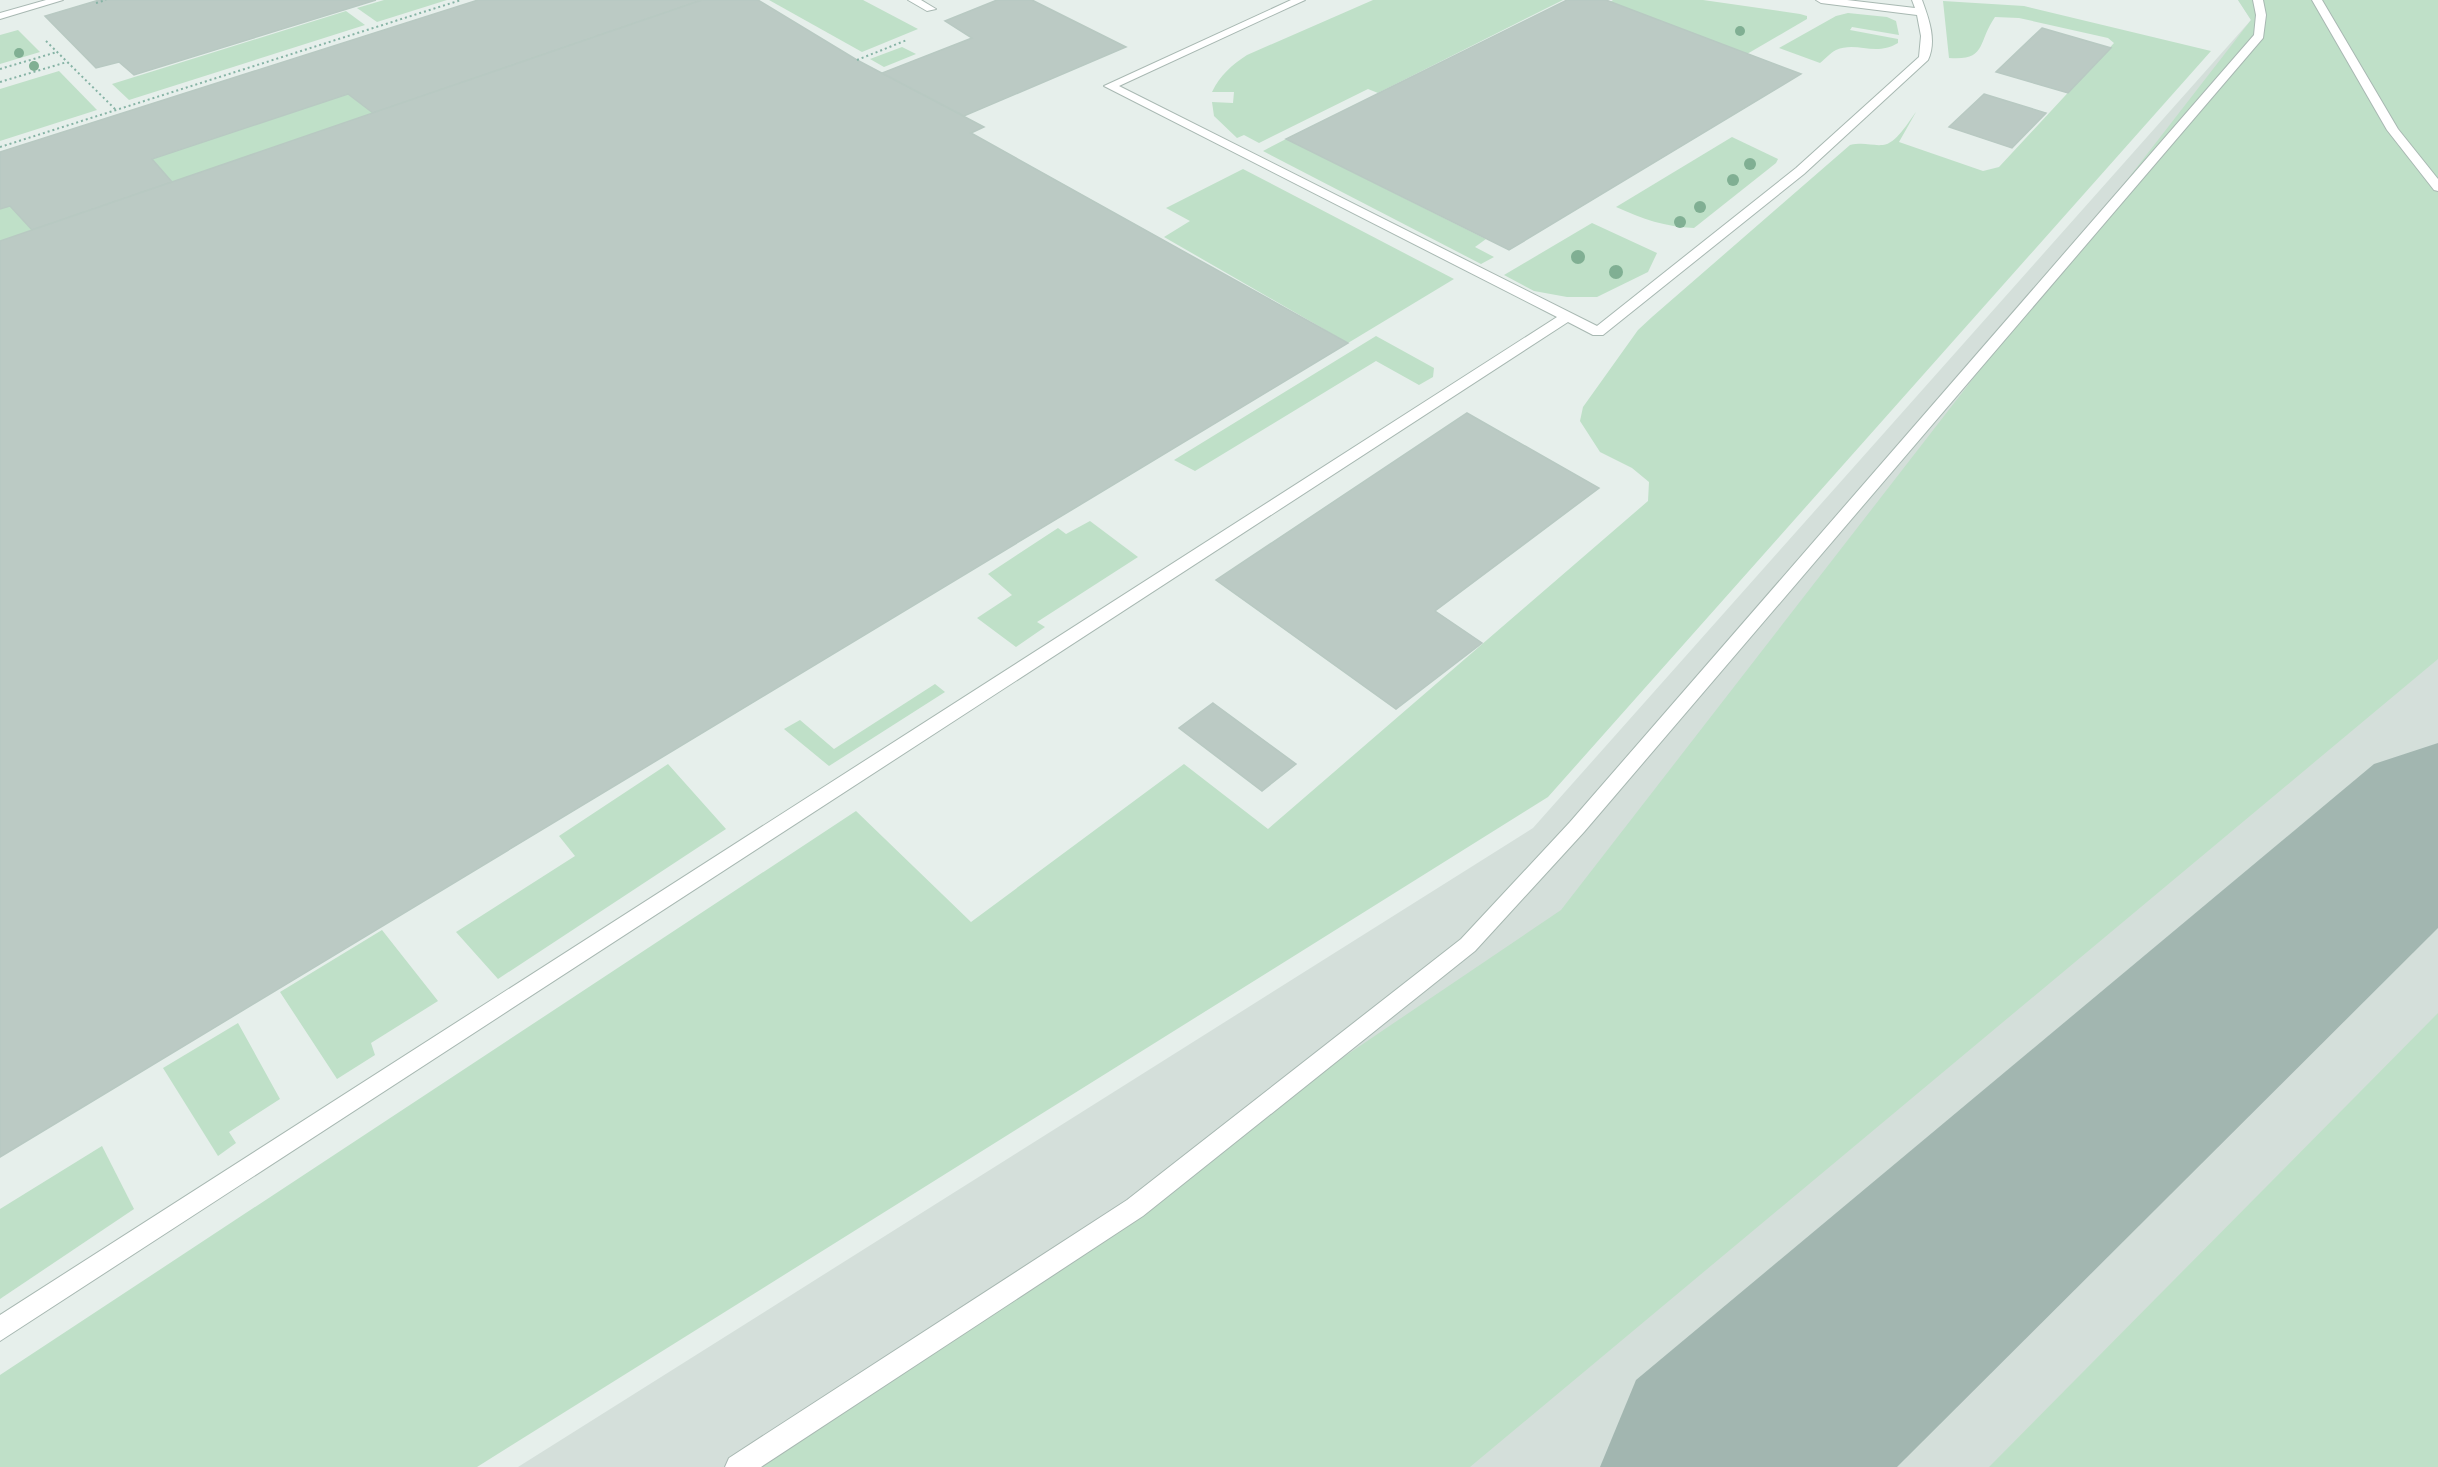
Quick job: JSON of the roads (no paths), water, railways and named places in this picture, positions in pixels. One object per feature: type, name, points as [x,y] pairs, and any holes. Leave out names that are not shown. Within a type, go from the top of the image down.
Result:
[{"type":"lane","points":[[0,16],[58,0]]},
{"type":"lane","points":[[913,0],[931,9]]},
{"type":"lane","points":[[1300,0],[1110,86],[1598,332],[1800,171],[1924,58],[1927,37],[1919,6],[1821,0]]},
{"type":"lane","points":[[738,1467],[1135,1208],[1468,945],[1577,826],[2259,36],[2261,15],[2258,0]]},
{"type":"lane","points":[[2317,0],[2392,130],[2438,187]]},
{"type":"lane","points":[[0,1329],[1568,316]]}]
